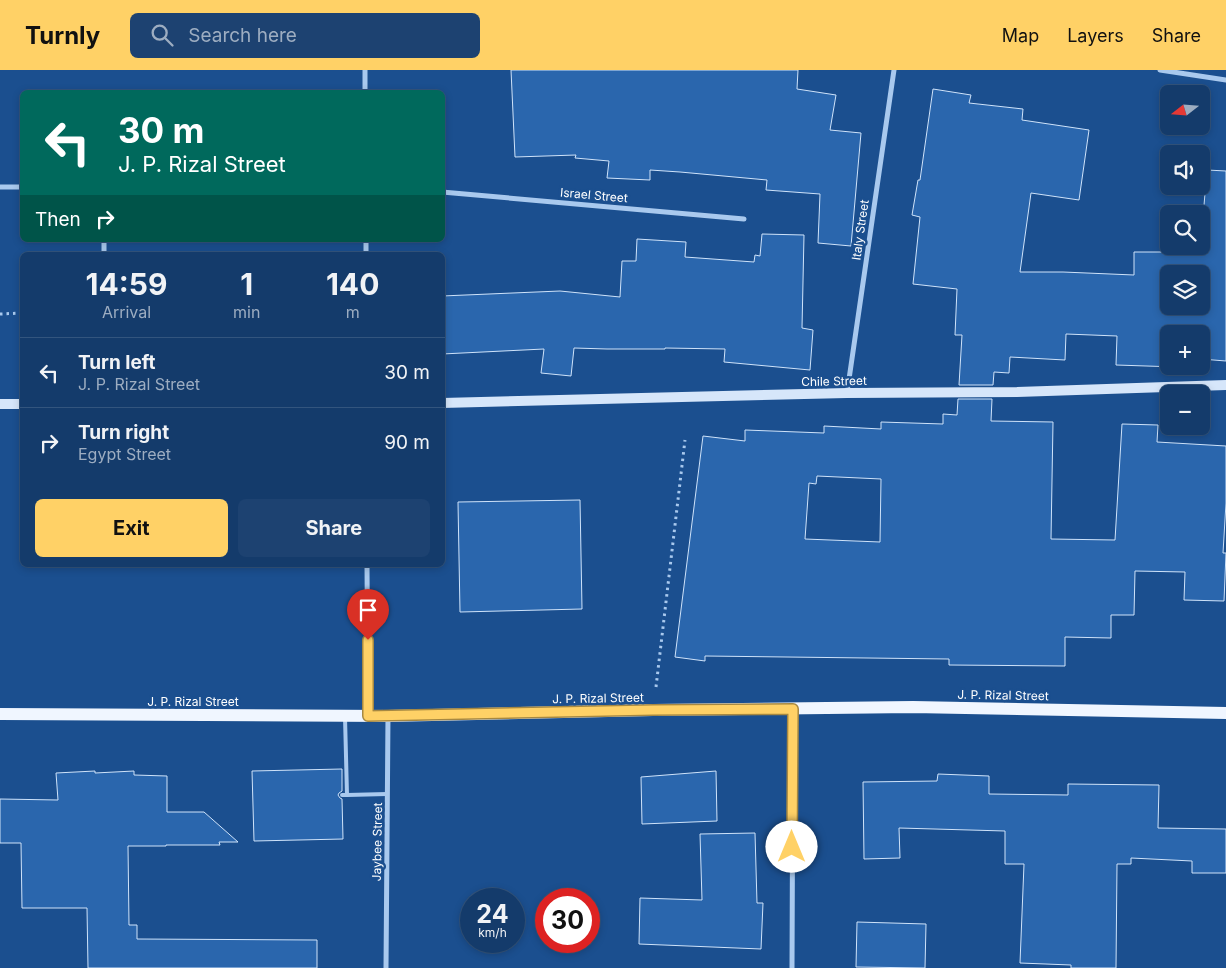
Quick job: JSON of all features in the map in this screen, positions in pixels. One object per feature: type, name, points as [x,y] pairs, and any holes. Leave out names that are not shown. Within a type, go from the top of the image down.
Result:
[{"type":"main road","name":"J. P. Rizal Street","points":[[0,714],[388,716],[913,707],[1226,713]]},
{"type":"street","points":[[365,70],[365,90]]},
{"type":"street","name":"Italy Street","points":[[847,393],[894,70]]},
{"type":"street","points":[[1160,70],[1226,80]]},
{"type":"street","points":[[0,187],[20,187]]},
{"type":"street","name":"Israel Street","points":[[445,192],[744,219]]},
{"type":"street","name":"Chile Street","points":[[445,402],[847,393],[1017,392],[1226,385]]},
{"type":"street","points":[[0,404],[20,404]]},
{"type":"street","points":[[368,567],[368,716]]},
{"type":"street","points":[[792,968],[793,709]]},
{"type":"street","name":"Jaybee Street","points":[[386,968],[388,716]]},
{"type":"lane","points":[[345,716],[345,795],[387,794]]},
{"type":"path","points":[[0,314],[20,313]]},
{"type":"path","points":[[653,710],[685,440]]},
{"type":"building","points":[[511,70],[798,70],[797,89],[836,95],[830,130],[861,133],[851,246],[818,243],[820,194],[766,190],[767,180],[680,172],[650,170],[650,180],[607,178],[609,161],[575,158],[576,155],[515,157]]},
{"type":"building","points":[[933,89],[971,95],[969,103],[1023,109],[1022,120],[1089,130],[1079,200],[1031,193],[1020,272],[1134,275],[1134,252],[1160,252],[1160,255],[1210,255],[1210,205],[1204,205],[1205,195],[1210,195],[1210,170],[1226,171],[1226,361],[1210,360],[1210,325],[1160,325],[1160,366],[1116,365],[1117,336],[1066,334],[1065,360],[1010,357],[1009,373],[994,372],[993,385],[959,385],[962,335],[955,335],[957,289],[913,284],[920,217],[912,215],[918,180],[920,180]]},
{"type":"building","points":[[762,234],[804,235],[802,328],[813,330],[810,370],[724,362],[725,349],[574,348],[571,376],[541,373],[544,349],[445,354],[445,296],[560,291],[620,297],[622,261],[636,261],[637,239],[686,242],[685,257],[754,262],[755,255],[760,256]]},
{"type":"building","points":[[958,399],[992,399],[991,421],[1053,422],[1051,539],[1115,540],[1122,424],[1158,425],[1157,442],[1226,446],[1226,503],[1223,553],[1226,553],[1224,601],[1184,600],[1185,572],[1135,571],[1134,615],[1111,615],[1111,638],[1065,637],[1065,666],[949,665],[949,659],[705,656],[705,661],[675,657],[703,436],[745,441],[745,430],[824,433],[824,426],[881,429],[881,422],[943,424],[943,414],[957,415]],"holes":[[[817,476],[881,479],[880,542],[805,539],[809,483],[816,484]]]},
{"type":"building","points":[[580,500],[582,609],[460,612],[458,502]]},
{"type":"building","points":[[342,769],[342,791],[338,795],[342,799],[343,839],[254,841],[252,771]]},
{"type":"building","points":[[95,771],[95,773],[134,771],[134,775],[167,776],[167,812],[204,812],[238,842],[219,842],[220,845],[128,846],[129,925],[137,925],[137,939],[317,940],[317,968],[88,968],[87,908],[22,908],[21,843],[0,843],[0,799],[58,800],[56,773]]},
{"type":"building","points":[[716,771],[717,821],[642,824],[641,777]]},
{"type":"building","points":[[938,774],[989,776],[989,794],[1068,795],[1068,784],[1159,785],[1158,828],[1226,829],[1226,873],[1192,873],[1192,861],[1131,858],[1131,864],[1117,864],[1116,968],[1071,968],[1071,965],[1020,963],[1024,864],[1005,864],[1005,831],[899,828],[900,858],[864,859],[863,782],[937,781]]},
{"type":"building","points":[[755,833],[757,903],[763,903],[761,949],[639,944],[640,898],[702,900],[700,834]]},
{"type":"building","points":[[857,922],[926,924],[925,968],[856,967]]},
{"type":"route","points":[[368,640],[368,716],[793,709],[792,847]]}]
